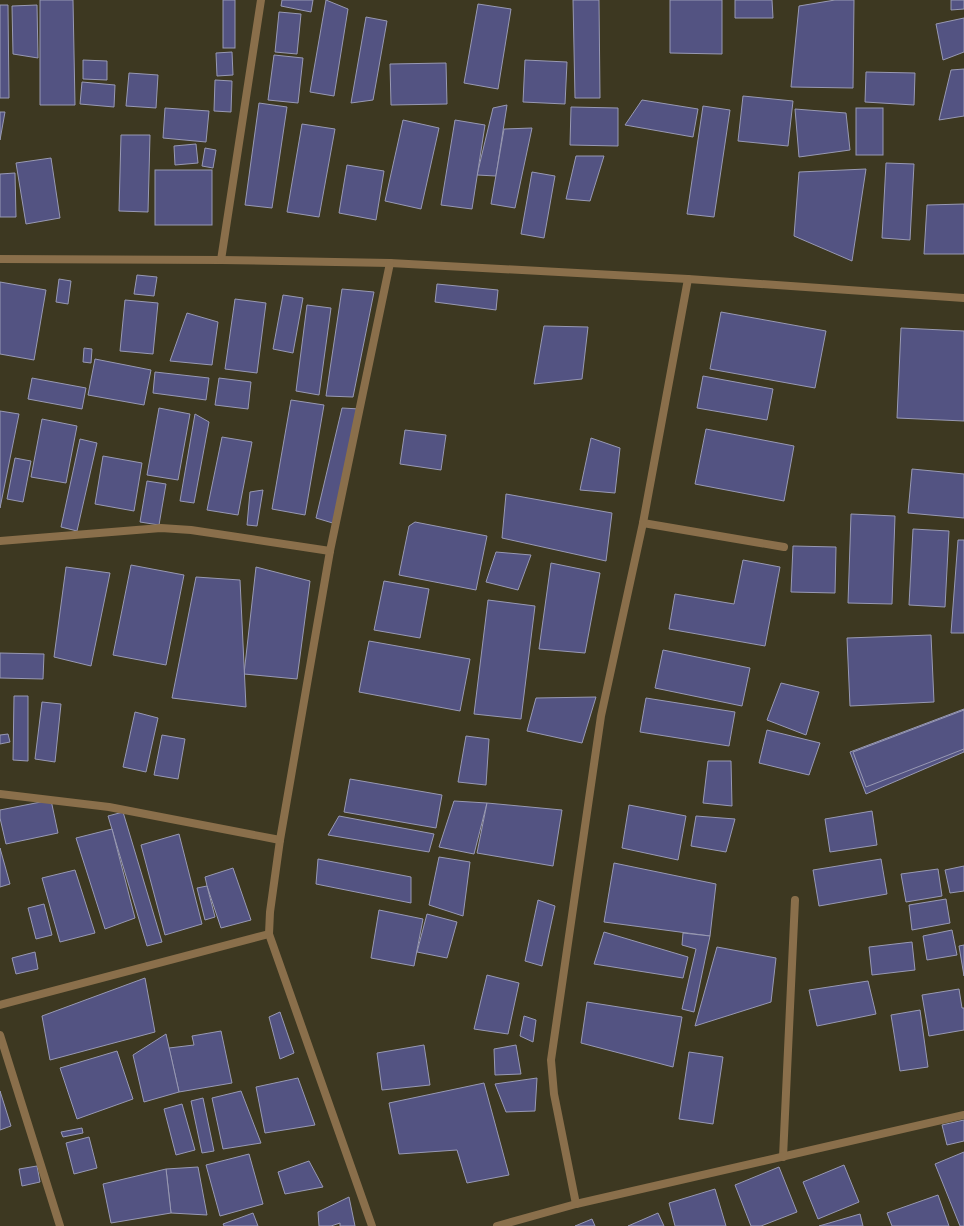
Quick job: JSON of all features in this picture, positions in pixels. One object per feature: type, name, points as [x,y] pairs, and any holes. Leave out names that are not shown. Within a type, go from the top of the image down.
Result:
[{"type":"street","points":[[221,260],[262,0]]},
{"type":"street","points":[[0,259],[221,260],[390,263],[688,279],[964,298]]},
{"type":"street","points":[[372,1226],[268,934],[280,840],[330,551],[390,263]]},
{"type":"street","points":[[576,1204],[554,1094],[551,1060],[601,716],[643,522],[688,279]]},
{"type":"street","points":[[643,522],[784,547]]},
{"type":"street","points":[[0,541],[160,528],[191,530],[330,551]]},
{"type":"street","points":[[0,794],[109,807],[280,840]]},
{"type":"street","points":[[783,1157],[795,900]]},
{"type":"street","points":[[0,1005],[268,934]]},
{"type":"street","points":[[0,1035],[60,1226]]},
{"type":"street","points":[[497,1226],[576,1204],[964,1114]]},
{"type":"building","points":[[40,0],[73,0],[75,105],[40,105]]},
{"type":"building","points":[[223,0],[235,0],[235,48],[223,48]]},
{"type":"building","points":[[282,0],[313,0],[311,12],[281,6]]},
{"type":"building","points":[[326,0],[348,9],[334,96],[310,92]]},
{"type":"building","points":[[573,0],[599,0],[600,98],[575,98]]},
{"type":"building","points":[[670,0],[722,0],[722,54],[670,53]]},
{"type":"building","points":[[735,0],[772,0],[773,18],[735,18]]},
{"type":"building","points":[[835,0],[854,0],[853,88],[791,87],[799,6]]},
{"type":"building","points":[[951,0],[964,0],[964,9],[951,10]]},
{"type":"building","points":[[478,4],[511,9],[498,89],[464,83]]},
{"type":"building","points":[[0,5],[8,5],[9,98],[0,98]]},
{"type":"building","points":[[37,5],[38,58],[13,54],[12,6]]},
{"type":"building","points":[[279,12],[301,14],[297,54],[275,52]]},
{"type":"building","points":[[366,17],[387,21],[373,100],[351,103]]},
{"type":"building","points":[[964,18],[964,52],[943,60],[936,24]]},
{"type":"building","points":[[232,52],[233,75],[217,76],[216,53]]},
{"type":"building","points":[[274,55],[303,58],[298,103],[268,100]]},
{"type":"building","points":[[83,60],[107,61],[107,80],[83,79]]},
{"type":"building","points":[[525,60],[567,62],[565,104],[523,102]]},
{"type":"building","points":[[446,63],[447,104],[391,105],[390,64]]},
{"type":"building","points":[[964,69],[964,116],[939,120],[951,70]]},
{"type":"building","points":[[866,72],[915,73],[914,105],[865,102]]},
{"type":"building","points":[[129,73],[158,75],[156,108],[126,106]]},
{"type":"building","points":[[215,80],[232,81],[231,112],[214,111]]},
{"type":"building","points":[[82,82],[115,85],[114,107],[80,104]]},
{"type":"building","points":[[743,96],[793,101],[788,146],[738,141]]},
{"type":"building","points":[[642,100],[698,109],[693,137],[625,125]]},
{"type":"building","points":[[259,103],[287,107],[272,208],[245,205]]},
{"type":"building","points":[[507,105],[496,176],[477,175],[493,108]]},
{"type":"building","points":[[703,106],[730,110],[714,217],[687,214]]},
{"type":"building","points":[[571,107],[618,108],[618,146],[570,145]]},
{"type":"building","points":[[165,108],[209,111],[206,142],[163,138]]},
{"type":"building","points":[[856,108],[883,108],[883,155],[856,155]]},
{"type":"building","points":[[795,109],[846,113],[850,150],[799,157]]},
{"type":"building","points":[[0,112],[5,112],[0,140]]},
{"type":"building","points":[[403,120],[439,128],[421,209],[385,201]]},
{"type":"building","points":[[455,120],[485,125],[472,209],[441,205]]},
{"type":"building","points":[[302,124],[335,129],[319,217],[287,212]]},
{"type":"building","points":[[532,128],[515,208],[491,204],[504,129]]},
{"type":"building","points":[[121,135],[150,135],[148,212],[119,211]]},
{"type":"building","points":[[196,144],[198,163],[175,165],[174,146]]},
{"type":"building","points":[[205,148],[216,150],[213,168],[202,166]]},
{"type":"building","points":[[576,156],[604,156],[590,201],[566,199]]},
{"type":"building","points":[[51,158],[60,218],[26,224],[16,163]]},
{"type":"building","points":[[886,163],[914,164],[910,240],[882,238]]},
{"type":"building","points":[[347,165],[384,171],[376,220],[339,213]]},
{"type":"building","points":[[866,169],[852,261],[794,236],[799,172]]},
{"type":"building","points":[[155,170],[212,170],[212,225],[155,225]]},
{"type":"building","points":[[532,172],[555,176],[544,238],[521,234]]},
{"type":"building","points":[[15,173],[16,217],[0,217],[0,174]]},
{"type":"building","points":[[964,204],[964,254],[924,254],[927,205]]},
{"type":"building","points":[[137,275],[157,277],[154,296],[134,294]]},
{"type":"building","points":[[59,279],[71,281],[68,304],[56,302]]},
{"type":"building","points":[[0,282],[46,290],[34,360],[0,354]]},
{"type":"building","points":[[437,284],[498,290],[496,310],[435,302]]},
{"type":"building","points":[[342,289],[374,292],[353,397],[326,396]]},
{"type":"building","points":[[283,295],[303,298],[293,353],[273,349]]},
{"type":"building","points":[[235,299],[266,303],[257,373],[225,369]]},
{"type":"building","points":[[125,300],[158,303],[153,354],[120,351]]},
{"type":"building","points":[[307,305],[331,308],[319,395],[296,391]]},
{"type":"building","points":[[721,312],[826,331],[815,388],[710,369]]},
{"type":"building","points":[[187,313],[218,322],[212,365],[170,361]]},
{"type":"building","points":[[544,326],[588,327],[582,379],[534,384]]},
{"type":"building","points":[[901,328],[964,331],[964,421],[897,418]]},
{"type":"building","points":[[84,348],[92,349],[91,363],[83,362]]},
{"type":"building","points":[[95,359],[151,370],[144,405],[88,395]]},
{"type":"building","points":[[155,372],[209,378],[206,400],[153,393]]},
{"type":"building","points":[[703,376],[773,389],[767,420],[697,408]]},
{"type":"building","points":[[32,378],[86,388],[82,409],[28,399]]},
{"type":"building","points":[[219,378],[251,382],[248,409],[215,405]]},
{"type":"building","points":[[291,400],[324,405],[305,515],[272,509]]},
{"type":"building","points":[[159,408],[190,414],[178,480],[147,475]]},
{"type":"building","points":[[342,408],[360,409],[336,524],[316,518]]},
{"type":"building","points":[[0,411],[19,414],[0,508]]},
{"type":"building","points":[[195,414],[209,422],[194,503],[180,501]]},
{"type":"building","points":[[42,419],[77,426],[66,483],[31,477]]},
{"type":"building","points":[[706,429],[794,446],[784,501],[695,484]]},
{"type":"building","points":[[405,430],[446,435],[441,470],[400,464]]},
{"type":"building","points":[[222,437],[252,442],[238,515],[207,510]]},
{"type":"building","points":[[591,438],[620,448],[615,493],[580,490]]},
{"type":"building","points":[[80,439],[97,443],[77,531],[61,527]]},
{"type":"building","points":[[103,456],[142,463],[134,511],[95,504]]},
{"type":"building","points":[[15,458],[31,461],[23,502],[7,499]]},
{"type":"building","points":[[912,469],[964,474],[964,518],[908,513]]},
{"type":"building","points":[[147,481],[166,484],[159,525],[140,522]]},
{"type":"building","points":[[263,490],[257,526],[247,525],[250,492]]},
{"type":"building","points":[[506,494],[612,513],[606,561],[502,538]]},
{"type":"building","points":[[851,514],[895,516],[892,604],[848,603]]},
{"type":"building","points":[[415,522],[487,536],[476,590],[399,575],[409,526]]},
{"type":"building","points":[[913,529],[949,531],[945,607],[909,605]]},
{"type":"building","points":[[958,540],[964,540],[964,633],[951,633]]},
{"type":"building","points":[[793,546],[836,547],[835,593],[791,592]]},
{"type":"building","points":[[496,552],[531,555],[518,590],[486,582]]},
{"type":"building","points":[[743,560],[780,567],[765,646],[669,629],[675,594],[734,604]]},
{"type":"building","points":[[551,563],[600,573],[585,653],[539,649]]},
{"type":"building","points":[[131,565],[184,575],[166,665],[113,655]]},
{"type":"building","points":[[66,567],[110,573],[91,666],[54,657]]},
{"type":"building","points":[[256,567],[310,581],[297,679],[244,674]]},
{"type":"building","points":[[196,577],[240,580],[246,707],[172,698]]},
{"type":"building","points":[[384,581],[429,589],[420,638],[374,630]]},
{"type":"building","points":[[488,600],[535,606],[521,719],[474,714]]},
{"type":"building","points":[[931,635],[934,702],[850,706],[847,638]]},
{"type":"building","points":[[369,641],[470,659],[460,711],[359,692]]},
{"type":"building","points":[[663,650],[750,668],[742,706],[655,688]]},
{"type":"building","points":[[0,653],[44,654],[43,679],[0,678]]},
{"type":"building","points":[[781,683],[819,692],[806,735],[767,720]]},
{"type":"building","points":[[14,696],[28,696],[28,761],[13,760]]},
{"type":"building","points":[[596,697],[582,743],[527,731],[536,698]]},
{"type":"building","points":[[646,698],[735,712],[729,746],[640,732]]},
{"type":"building","points":[[42,702],[61,704],[55,762],[35,759]]},
{"type":"building","points":[[964,709],[964,752],[866,794],[850,752]]},
{"type":"building","points":[[964,710],[964,749],[866,787],[853,752]]},
{"type":"building","points":[[135,712],[158,718],[146,772],[123,767]]},
{"type":"building","points":[[767,730],[820,743],[809,775],[759,763]]},
{"type":"building","points":[[8,734],[10,742],[0,744],[0,735]]},
{"type":"building","points":[[162,735],[185,739],[178,779],[154,775]]},
{"type":"building","points":[[466,736],[489,739],[486,785],[458,782]]},
{"type":"building","points":[[708,761],[731,761],[732,806],[703,803]]},
{"type":"building","points":[[350,779],[442,795],[436,828],[344,812]]},
{"type":"building","points":[[51,800],[58,833],[6,844],[0,818],[0,810]]},
{"type":"building","points":[[454,801],[487,803],[474,854],[439,847]]},
{"type":"building","points":[[487,803],[562,810],[553,866],[477,853]]},
{"type":"building","points":[[629,805],[686,816],[678,860],[622,848]]},
{"type":"building","points":[[872,811],[877,845],[830,852],[825,819]]},
{"type":"building","points":[[123,812],[162,942],[147,946],[108,816]]},
{"type":"building","points":[[339,816],[434,834],[429,852],[328,835]]},
{"type":"building","points":[[696,816],[735,819],[726,852],[691,846]]},
{"type":"building","points":[[112,829],[135,918],[105,929],[76,838]]},
{"type":"building","points":[[179,834],[202,924],[165,935],[141,845]]},
{"type":"building","points":[[0,848],[10,884],[0,887]]},
{"type":"building","points":[[439,857],[470,862],[463,916],[429,905]]},
{"type":"building","points":[[318,859],[411,877],[411,903],[316,884]]},
{"type":"building","points":[[881,859],[887,894],[819,906],[813,870]]},
{"type":"building","points":[[614,863],[716,884],[710,936],[604,922]]},
{"type":"building","points":[[964,866],[964,891],[950,893],[945,870]]},
{"type":"building","points":[[233,868],[251,920],[221,928],[205,877]]},
{"type":"building","points":[[938,869],[942,896],[906,902],[901,874]]},
{"type":"building","points":[[75,870],[95,933],[60,942],[42,878]]},
{"type":"building","points":[[207,886],[215,917],[205,920],[197,888]]},
{"type":"building","points":[[946,899],[950,923],[912,930],[909,905]]},
{"type":"building","points":[[538,900],[555,906],[542,966],[525,961]]},
{"type":"building","points":[[44,904],[52,935],[36,939],[28,908]]},
{"type":"building","points":[[379,910],[423,919],[414,966],[371,958]]},
{"type":"building","points":[[427,914],[457,922],[447,958],[417,952]]},
{"type":"building","points":[[952,930],[957,955],[927,960],[923,936]]},
{"type":"building","points":[[604,932],[688,957],[683,978],[594,964]]},
{"type":"building","points":[[683,933],[710,936],[694,1012],[682,1009],[696,949],[682,945]]},
{"type":"building","points":[[912,942],[915,970],[872,975],[869,947]]},
{"type":"building","points":[[964,945],[964,976],[959,946]]},
{"type":"building","points":[[717,947],[776,958],[771,1002],[695,1026]]},
{"type":"building","points":[[35,952],[38,969],[16,974],[12,958]]},
{"type":"building","points":[[487,975],[519,983],[508,1034],[474,1029]]},
{"type":"building","points":[[145,978],[155,1032],[50,1060],[42,1016]]},
{"type":"building","points":[[868,981],[876,1014],[817,1026],[809,990]]},
{"type":"building","points":[[959,989],[962,1008],[964,1008],[964,1030],[929,1036],[922,995]]},
{"type":"building","points":[[587,1002],[682,1017],[673,1067],[581,1043]]},
{"type":"building","points":[[920,1010],[928,1067],[900,1071],[891,1015]]},
{"type":"building","points":[[280,1012],[294,1053],[280,1059],[269,1017]]},
{"type":"building","points":[[524,1016],[536,1020],[533,1042],[520,1036]]},
{"type":"building","points":[[221,1031],[232,1083],[179,1092],[169,1048],[194,1045],[192,1036]]},
{"type":"building","points":[[166,1034],[179,1092],[144,1102],[133,1055]]},
{"type":"building","points":[[424,1045],[430,1085],[382,1090],[377,1053]]},
{"type":"building","points":[[516,1045],[521,1074],[495,1075],[494,1049]]},
{"type":"building","points":[[117,1051],[133,1099],[77,1119],[60,1068]]},
{"type":"building","points":[[689,1052],[723,1057],[713,1124],[679,1119]]},
{"type":"building","points":[[298,1078],[315,1125],[265,1133],[256,1087]]},
{"type":"building","points":[[537,1078],[535,1111],[506,1112],[495,1084]]},
{"type":"building","points":[[484,1083],[509,1175],[467,1183],[457,1150],[399,1154],[389,1103]]},
{"type":"building","points":[[0,1091],[11,1126],[0,1130]]},
{"type":"building","points":[[241,1091],[261,1143],[223,1149],[212,1098]]},
{"type":"building","points":[[203,1098],[214,1151],[202,1153],[191,1101]]},
{"type":"building","points":[[182,1104],[195,1150],[176,1155],[164,1109]]},
{"type":"building","points":[[964,1120],[964,1141],[947,1145],[942,1125]]},
{"type":"building","points":[[82,1128],[83,1133],[63,1137],[61,1132]]},
{"type":"building","points":[[89,1137],[97,1168],[74,1174],[66,1143]]},
{"type":"building","points":[[964,1152],[964,1226],[960,1226],[935,1164]]},
{"type":"building","points":[[249,1154],[263,1204],[220,1216],[206,1165]]},
{"type":"building","points":[[309,1161],[323,1187],[285,1194],[278,1172]]},
{"type":"building","points":[[844,1165],[859,1202],[818,1219],[803,1182]]},
{"type":"building","points":[[37,1166],[40,1182],[22,1186],[19,1169]]},
{"type":"building","points":[[198,1167],[207,1215],[171,1213],[166,1169]]},
{"type":"building","points":[[779,1167],[797,1212],[761,1226],[751,1226],[735,1185]]},
{"type":"building","points":[[166,1169],[171,1213],[111,1223],[103,1184]]},
{"type":"building","points":[[715,1189],[726,1226],[675,1226],[669,1203]]},
{"type":"building","points":[[938,1195],[949,1226],[892,1226],[887,1213]]},
{"type":"building","points":[[349,1197],[355,1226],[340,1226],[340,1223],[331,1226],[319,1226],[318,1212]]},
{"type":"building","points":[[253,1213],[258,1226],[224,1226],[223,1224]]},
{"type":"building","points":[[658,1213],[664,1226],[628,1226]]},
{"type":"building","points":[[860,1214],[863,1226],[819,1226]]},
{"type":"building","points":[[592,1219],[595,1226],[575,1226]]}]
